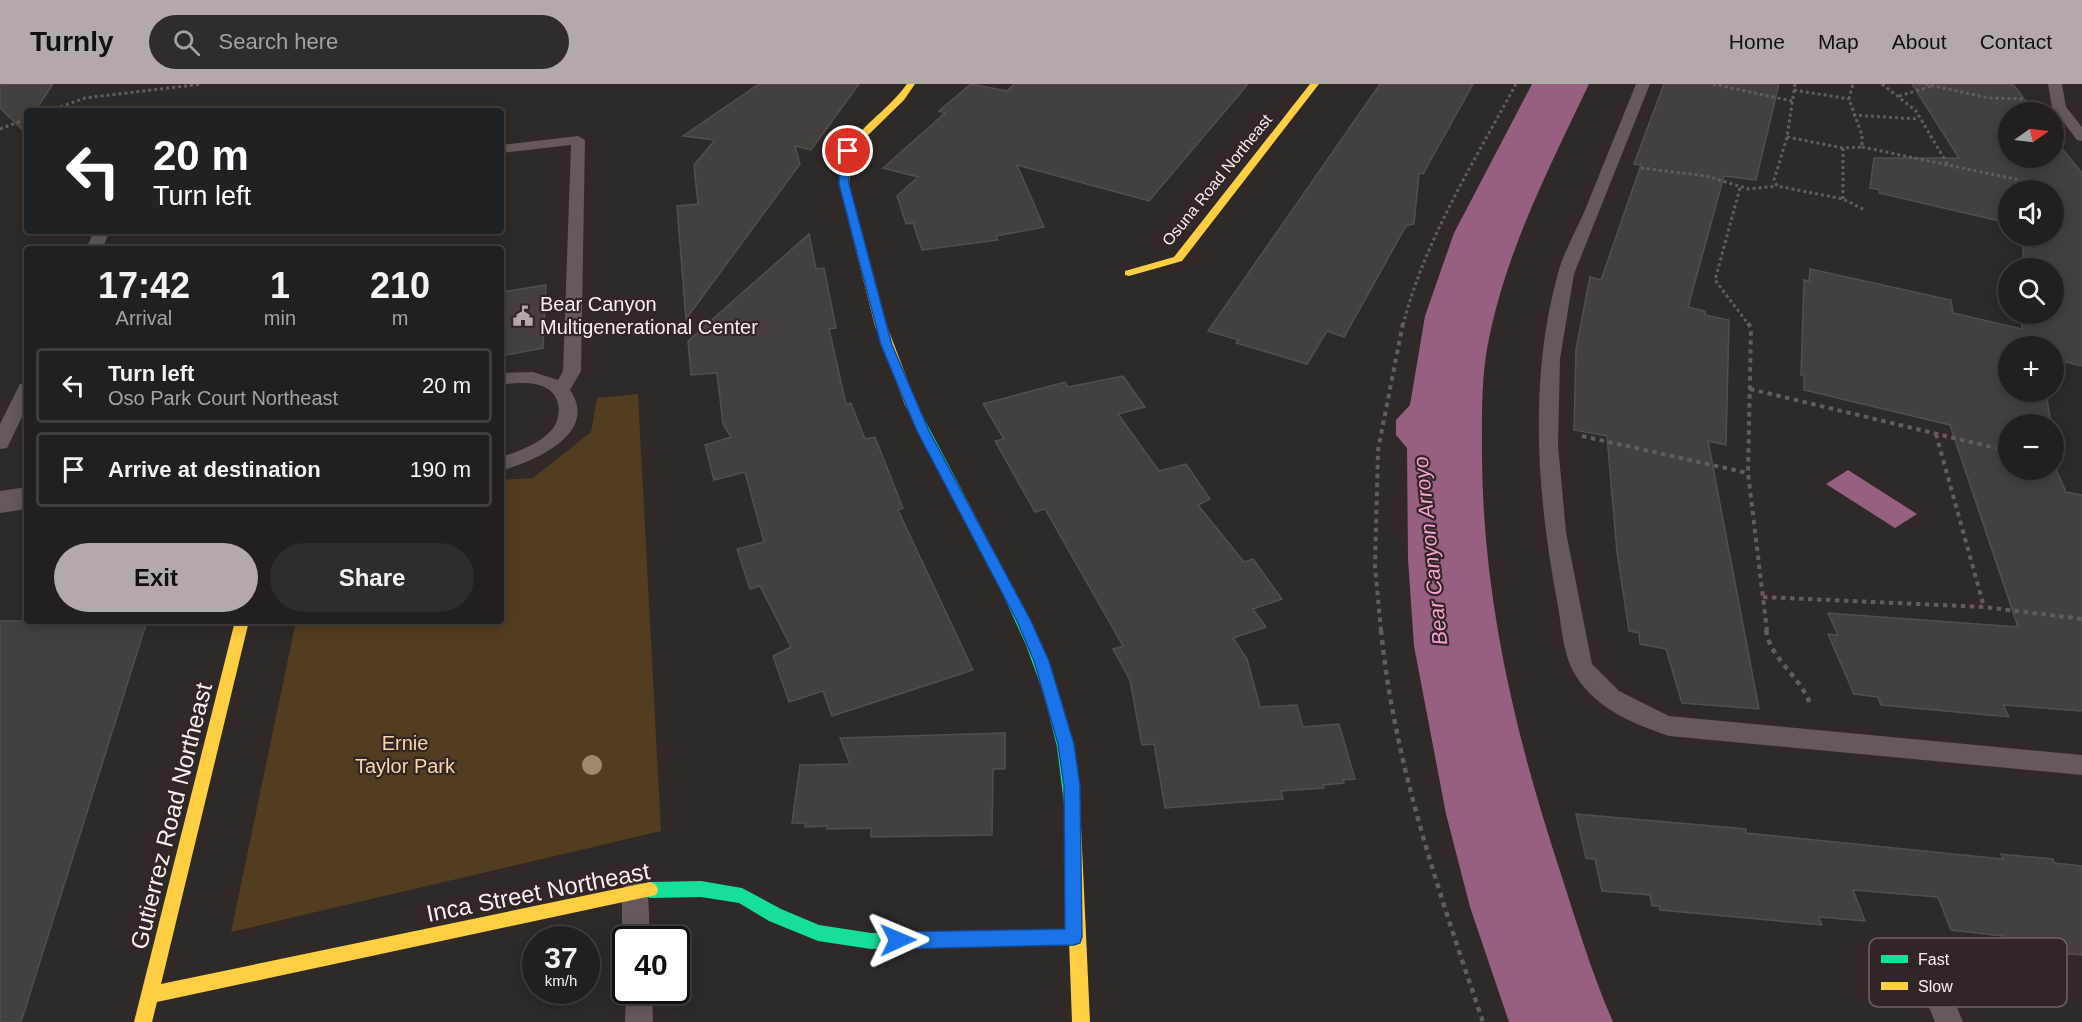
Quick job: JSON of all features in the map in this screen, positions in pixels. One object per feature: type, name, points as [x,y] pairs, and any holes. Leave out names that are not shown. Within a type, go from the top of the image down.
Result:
[{"type":"street","points":[[911,84],[895,106],[854,142],[844,162],[844,184],[893,362],[923,431],[1024,621],[1056,706],[1072,786],[1074,937],[1081,1022]]},
{"type":"street","name":"Osuna Road Northeast","points":[[1129,273],[1178,259],[1315,84]]},
{"type":"street","points":[[0,502],[24,498]]},
{"type":"street","name":"Gutierrez Road Northeast","points":[[143,1022],[241,624]]},
{"type":"street","name":"Inca Street Northeast","points":[[150,995],[649,890],[701,889],[742,896],[775,915],[818,933],[871,941],[1074,937]]},
{"type":"lane","points":[[1643,84],[1567,272],[1556,319],[1550,373],[1548,433],[1552,500],[1562,576],[1582,667],[1607,695],[1626,709],[1670,726],[2082,765]]},
{"type":"lane","points":[[2055,84],[2059,107],[2082,137]]},
{"type":"lane","points":[[504,149],[578,140],[572,371],[561,389]]},
{"type":"lane","points":[[504,379],[522,377],[542,380],[561,389],[570,402],[569,417],[554,439],[535,452],[504,463]]},
{"type":"lane","points":[[0,444],[24,394]]},
{"type":"lane","points":[[635,893],[636,926]]},
{"type":"lane","points":[[638,1004],[639,1022]]},
{"type":"lane","points":[[1943,1007],[1949,1022]]},
{"type":"path","points":[[58,108],[85,98],[202,84]]},
{"type":"path","points":[[1483,1022],[1426,852],[1385,670],[1375,567],[1378,450],[1394,360],[1410,297],[1435,235],[1516,84]]},
{"type":"path","points":[[1713,84],[1792,101]]},
{"type":"path","points":[[1777,186],[1774,180],[1787,137],[1795,84]]},
{"type":"path","points":[[1853,84],[1849,99],[1862,135],[1862,147]]},
{"type":"path","points":[[1882,84],[1916,111],[1918,119],[1948,165]]},
{"type":"path","points":[[1925,84],[1989,98],[2021,99],[2026,102]]},
{"type":"path","points":[[1899,97],[1932,86]]},
{"type":"path","points":[[1794,90],[1849,99]]},
{"type":"path","points":[[1853,115],[1918,119]]},
{"type":"path","points":[[0,129],[24,120]]},
{"type":"path","points":[[1787,137],[1843,148],[1862,147],[2019,180]]},
{"type":"path","points":[[1843,148],[1843,199]]},
{"type":"path","points":[[1632,166],[1666,174],[1708,176],[1740,188],[1770,189],[1777,186],[1843,199],[1865,210]]},
{"type":"path","points":[[1740,188],[1715,280],[1721,294],[1745,315],[1751,328],[1748,473],[1768,643],[1778,661],[1794,671],[1805,685],[1813,712]]},
{"type":"path","points":[[1750,389],[1998,449]]},
{"type":"path","points":[[1935,433],[1984,607]]},
{"type":"path","points":[[1574,434],[1748,473]]},
{"type":"path","points":[[1763,597],[1984,607],[2082,619]]},
{"type":"green space","name":"Ernie Taylor Park","points":[[638,394],[661,831],[231,932],[295,624],[504,624],[504,480],[533,478],[591,432],[597,398]]},
{"type":"water","name":"Bear Canyon Arroyo","points":[[1532,84],[1589,84],[1558,148],[1516,247],[1504,280],[1487,349],[1483,389],[1482,457],[1488,564],[1505,668],[1530,772],[1573,911],[1613,1022],[1509,1022],[1470,907],[1446,814],[1414,646],[1408,559],[1407,448],[1396,435],[1396,420],[1410,405],[1425,316],[1454,233]]},
{"type":"water","points":[[1848,470],[1917,514],[1895,528],[1826,484]]},
{"type":"building","points":[[0,84],[53,84],[37,108],[24,108],[23,130],[0,108]]},
{"type":"building","points":[[759,84],[859,84],[811,150],[795,146],[800,164],[686,319],[677,206],[698,204],[694,165],[715,140],[683,136]]},
{"type":"building","points":[[971,84],[1007,91],[1014,84],[1248,84],[1149,201],[1017,165],[1044,227],[996,236],[998,240],[922,250],[913,223],[906,224],[897,196],[918,177],[883,168],[945,113],[939,111]]},
{"type":"building","points":[[1380,84],[1473,84],[1423,174],[1419,173],[1414,224],[1406,226],[1344,337],[1327,331],[1307,364],[1236,343],[1239,340],[1208,331]]},
{"type":"building","points":[[1664,84],[1779,84],[1756,180],[1724,176],[1688,307],[1705,311],[1705,315],[1729,320],[1726,445],[1708,441],[1759,709],[1682,703],[1666,649],[1640,644],[1639,633],[1629,631],[1617,552],[1607,436],[1574,430],[1576,349],[1590,277],[1601,280],[1641,165],[1634,164]]},
{"type":"building","points":[[1912,84],[2013,84],[2026,102],[1998,102],[1998,168],[2064,168],[2064,151],[2082,173],[2082,366],[2064,362],[2064,336],[1998,336],[1998,402],[2048,402],[2049,414],[1998,414],[1998,480],[2061,480],[2066,492],[2082,495],[2082,711],[2003,705],[2009,717],[1881,705],[1878,697],[1854,694],[1828,634],[1838,635],[1828,613],[2018,627],[1950,425],[1804,390],[1804,376],[1801,375],[1804,280],[1809,281],[1810,269],[1951,300],[1953,313],[1998,324],[2022,329],[2022,324],[2064,324],[2064,258],[2023,258],[2023,246],[2064,246],[2064,180],[1998,180],[1998,221],[1879,193],[1880,190],[1870,188],[1874,158],[1959,158]]},
{"type":"building","points":[[809,234],[816,269],[824,268],[836,328],[829,329],[846,404],[851,403],[865,439],[875,437],[903,508],[898,510],[973,670],[832,716],[823,691],[789,702],[773,656],[791,647],[760,586],[750,589],[737,549],[764,542],[745,472],[714,480],[705,445],[731,437],[723,424],[717,373],[691,375],[688,341]]},
{"type":"building","name":"Bear Canyon Multigenerational Center","points":[[546,285],[543,348],[504,355],[504,292]]},
{"type":"building","points":[[1123,376],[1145,407],[1118,414],[1159,471],[1186,464],[1210,499],[1198,505],[1244,562],[1253,559],[1282,599],[1253,609],[1266,627],[1233,638],[1247,659],[1260,707],[1297,705],[1303,727],[1339,724],[1355,779],[1343,780],[1344,783],[1323,785],[1324,788],[1281,791],[1283,799],[1165,808],[1154,744],[1142,745],[1130,680],[1113,649],[1123,646],[1045,509],[1035,512],[995,441],[1004,439],[983,404],[1065,382],[1068,387]]},
{"type":"building","points":[[0,621],[24,621],[24,624],[146,624],[21,1022],[0,1022]]},
{"type":"building","points":[[1005,733],[1005,769],[993,769],[992,835],[871,837],[871,828],[827,829],[827,826],[805,827],[805,823],[792,823],[800,765],[850,764],[840,738]]},
{"type":"building","points":[[1576,814],[1746,829],[1746,833],[2003,859],[2001,854],[2053,859],[2055,863],[2082,866],[2082,955],[2067,954],[2067,938],[2004,938],[2003,936],[1951,930],[1938,897],[1853,890],[1865,921],[1819,917],[1822,925],[1660,910],[1659,906],[1652,906],[1650,895],[1602,891],[1595,859],[1586,858]]},
{"type":"traffic: fast","points":[[911,405],[1011,597],[1033,645],[1051,695],[1065,747],[1072,804]]},
{"type":"traffic: fast","points":[[650,890],[701,889],[742,896],[775,915],[818,933],[871,941],[1074,937]]},
{"type":"traffic: slow","points":[[911,84],[901,98],[859,139],[851,151],[844,184],[881,326],[911,405]]},
{"type":"traffic: slow","points":[[1129,273],[1178,259],[1315,84]]},
{"type":"traffic: slow","points":[[143,1022],[241,624]]},
{"type":"traffic: slow","points":[[1072,804],[1081,1022]]},
{"type":"traffic: slow","points":[[150,995],[650,890]]},
{"type":"place","name":"Bear Canyon Multigenerational Center","points":[[523,316]]},
{"type":"route","points":[[848,151],[842,173],[844,184],[887,345],[923,431],[1024,621],[1042,661],[1066,744],[1072,786],[1074,937],[898,940]]}]
